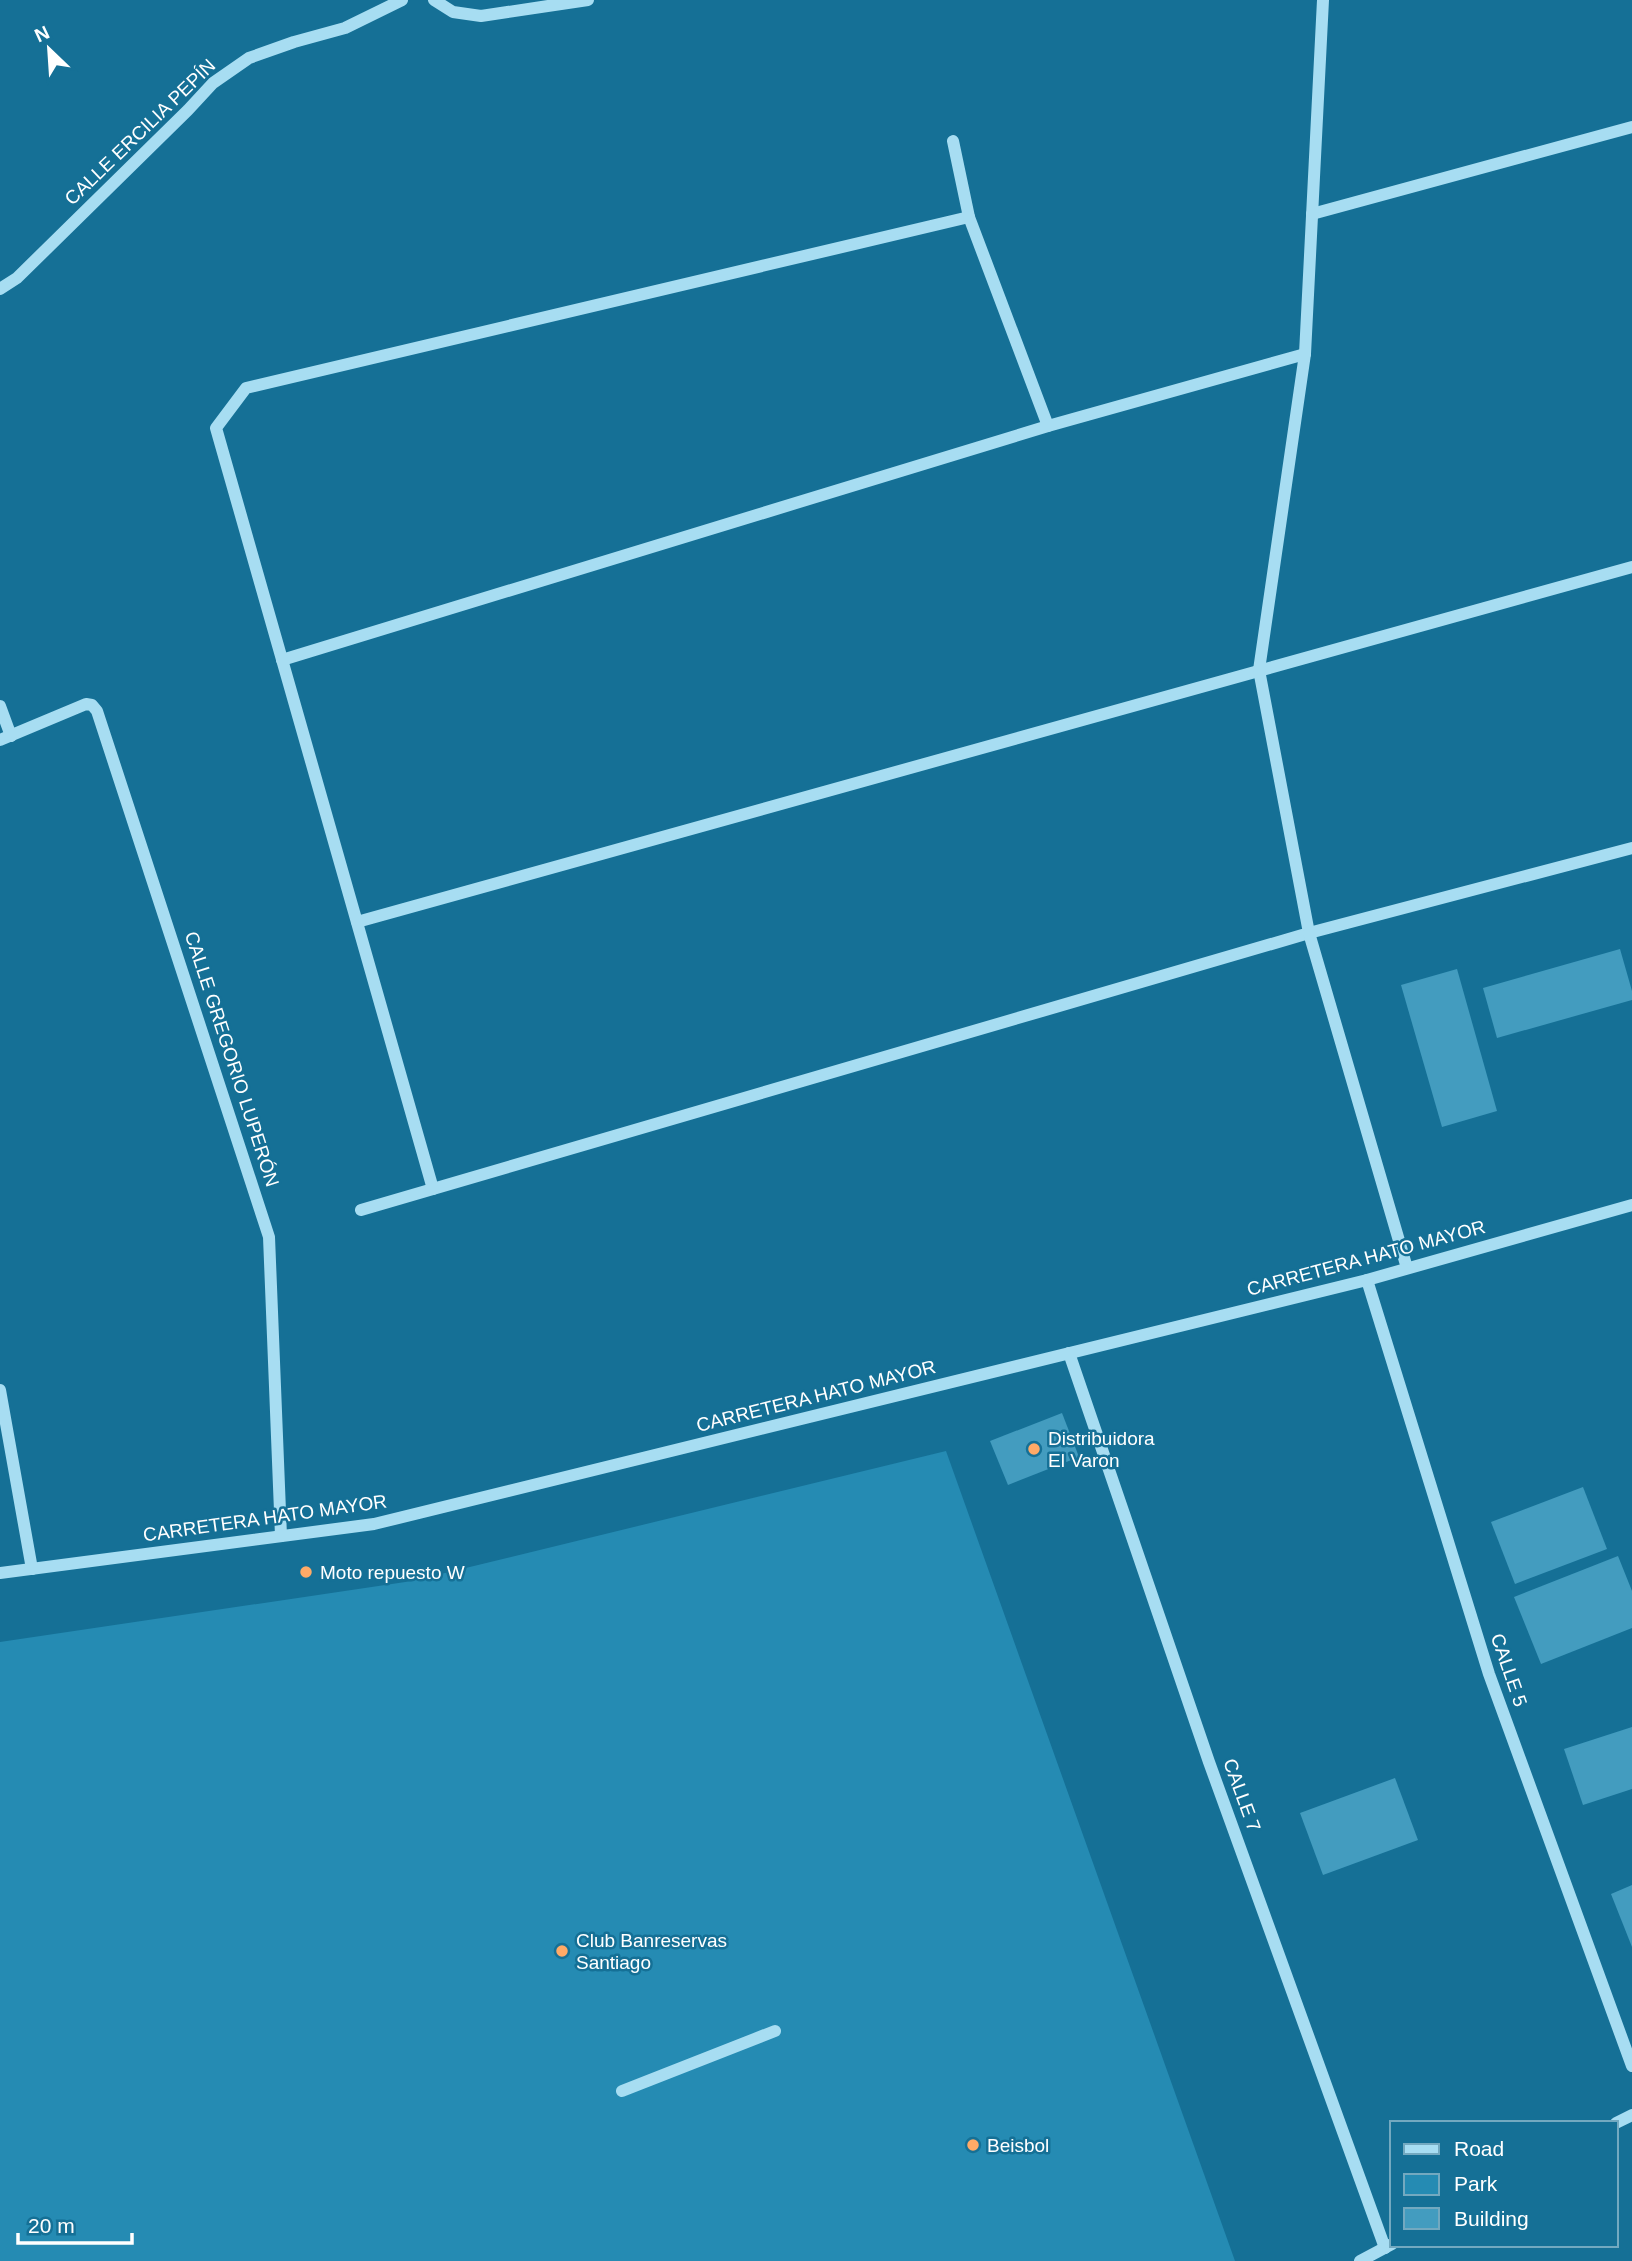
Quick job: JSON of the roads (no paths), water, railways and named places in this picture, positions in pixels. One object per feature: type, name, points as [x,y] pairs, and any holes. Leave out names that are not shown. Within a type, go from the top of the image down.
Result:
[{"type":"street","name":"CALLE ERCILIA PEPÍN","points":[[0,289],[17,278],[213,83],[249,58],[345,28],[402,0]]},
{"type":"street","points":[[434,0],[453,12],[481,16],[588,0]]},
{"type":"street","points":[[1322,0],[1305,354],[1259,670],[1309,933],[1407,1268]]},
{"type":"street","points":[[1312,214],[1632,127]]},
{"type":"street","points":[[953,141],[969,217],[1048,426]]},
{"type":"street","points":[[433,1189],[216,428],[246,388],[969,217]]},
{"type":"street","points":[[282,660],[1048,426],[1305,354]]},
{"type":"street","points":[[357,922],[1632,566]]},
{"type":"street","name":"CALLE GREGORIO LUPERÓN","points":[[5,738],[86,704],[92,705],[97,711],[270,1237],[281,1536]]},
{"type":"street","points":[[0,706],[5,738]]},
{"type":"street","points":[[361,1210],[1309,933],[1632,848]]},
{"type":"street","name":"CARRETERA HATO MAYOR","points":[[0,1573],[374,1524],[1367,1280],[1632,1205]]},
{"type":"street","name":"CALLE 5","points":[[1367,1280],[1489,1674],[1632,2066]]},
{"type":"street","name":"CALLE 7","points":[[1069,1353],[1209,1762],[1389,2246]]},
{"type":"street","points":[[0,1390],[32,1569]]},
{"type":"street","points":[[622,2091],[775,2031]]},
{"type":"street","points":[[1360,2261],[1389,2246]]},
{"type":"place","name":"Distribuidora El Varon","points":[[1034,1449]]},
{"type":"place","name":"Moto repuesto W","points":[[306,1572]]},
{"type":"place","name":"Club Banreservas Santiago","points":[[562,1951]]},
{"type":"place","name":"Beisbol","points":[[973,2145]]}]
